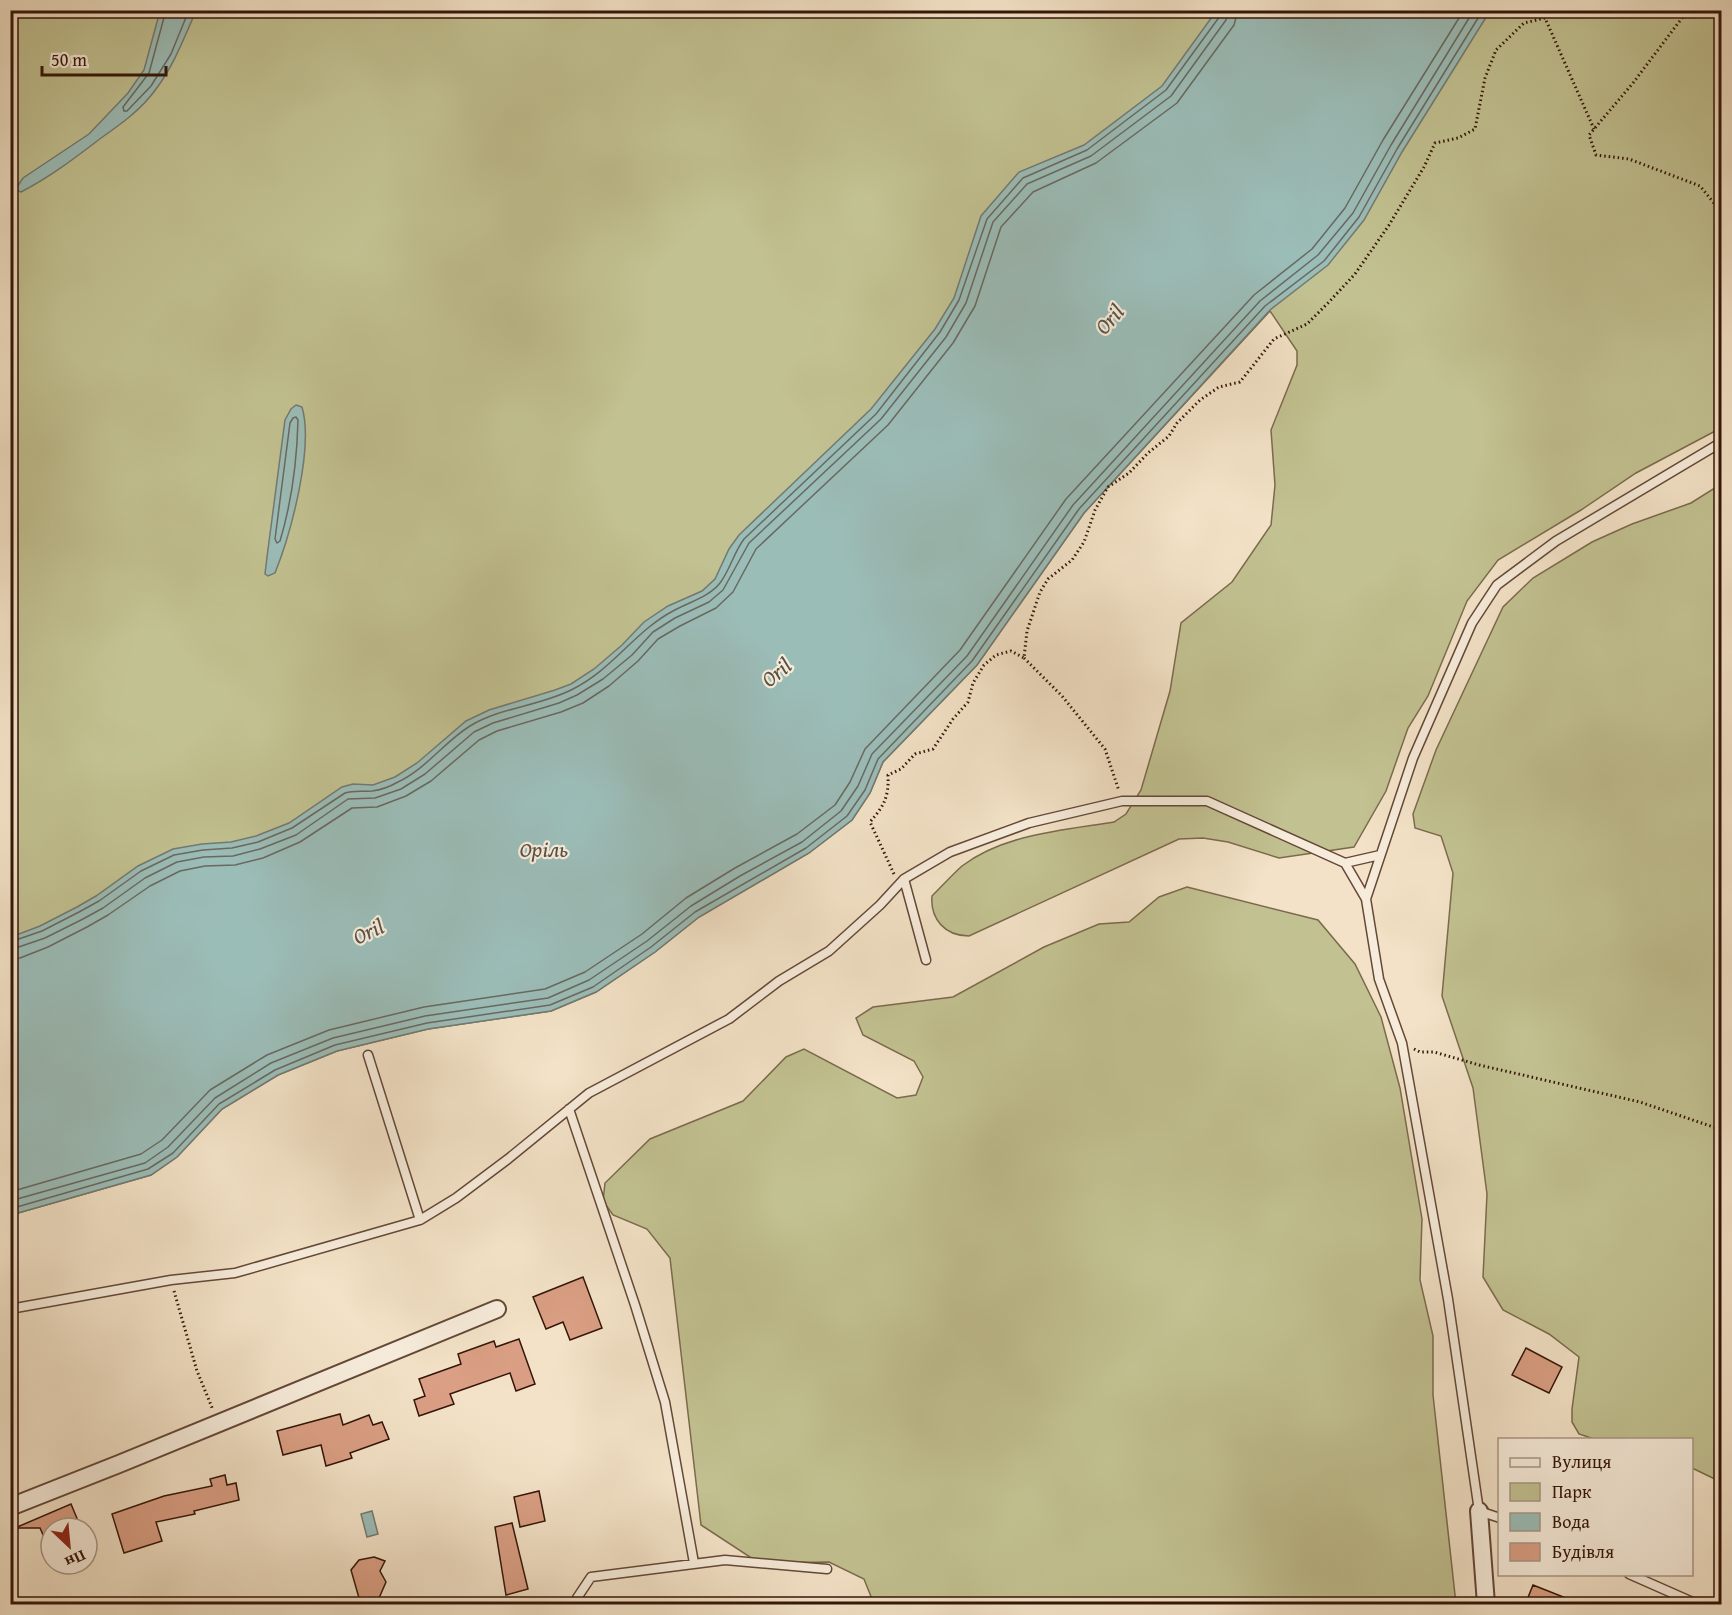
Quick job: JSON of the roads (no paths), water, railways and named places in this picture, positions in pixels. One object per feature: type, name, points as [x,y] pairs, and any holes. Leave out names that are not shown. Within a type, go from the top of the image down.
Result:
[{"type":"street","points":[[10,1507],[497,1310]]},
{"type":"street","points":[[1479,1511],[1486,1605]]},
{"type":"lane","points":[[1366,899],[1417,748],[1472,623],[1497,585],[1556,541],[1722,442]]},
{"type":"lane","points":[[10,1309],[171,1280],[235,1273],[420,1220],[456,1198],[588,1093],[729,1018],[779,981],[829,951],[880,905],[901,881],[950,852],[1029,823],[1122,801],[1207,801],[1345,864],[1366,899],[1379,979],[1402,1042],[1448,1299],[1479,1511],[1498,1517]]},
{"type":"lane","points":[[1345,864],[1380,855]]},
{"type":"lane","points":[[901,881],[926,960]]},
{"type":"lane","points":[[368,1055],[420,1220]]},
{"type":"lane","points":[[569,1108],[665,1402],[694,1563]]},
{"type":"lane","points":[[578,1605],[577,1598],[591,1577],[725,1560],[826,1569]]},
{"type":"lane","points":[[1631,1576],[1697,1605]]},
{"type":"water","name":"Орiль","points":[[1217,10],[1490,11],[1402,152],[1364,220],[1328,265],[1270,310],[1084,513],[977,665],[883,762],[870,793],[852,820],[809,853],[699,917],[655,952],[596,992],[551,1011],[428,1029],[337,1051],[278,1075],[222,1109],[177,1157],[151,1175],[11,1215],[11,937],[40,926],[77,907],[138,866],[173,849],[231,842],[256,836],[289,823],[342,787],[353,784],[373,785],[395,777],[417,763],[466,721],[489,710],[571,684],[594,669],[644,622],[668,606],[702,591],[715,579],[729,549],[739,535],[871,409],[935,329],[954,298],[981,216],[1019,172],[1084,145],[1162,86]]},
{"type":"water","points":[[160,11],[196,11],[173,61],[150,96],[131,116],[72,160],[32,186],[21,192],[18,191],[17,187],[23,178],[89,134],[128,93],[144,70]]},
{"type":"water","points":[[296,405],[302,407],[305,424],[303,467],[288,536],[275,573],[268,576],[265,574],[285,420]]},
{"type":"water","points":[[372,1511],[378,1534],[367,1537],[361,1514]]},
{"type":"water label","name":"Oril","points":[[1109,319]]},
{"type":"water label","name":"Oril","points":[[776,672]]},
{"type":"water label","name":"Oril","points":[[368,931]]}]
